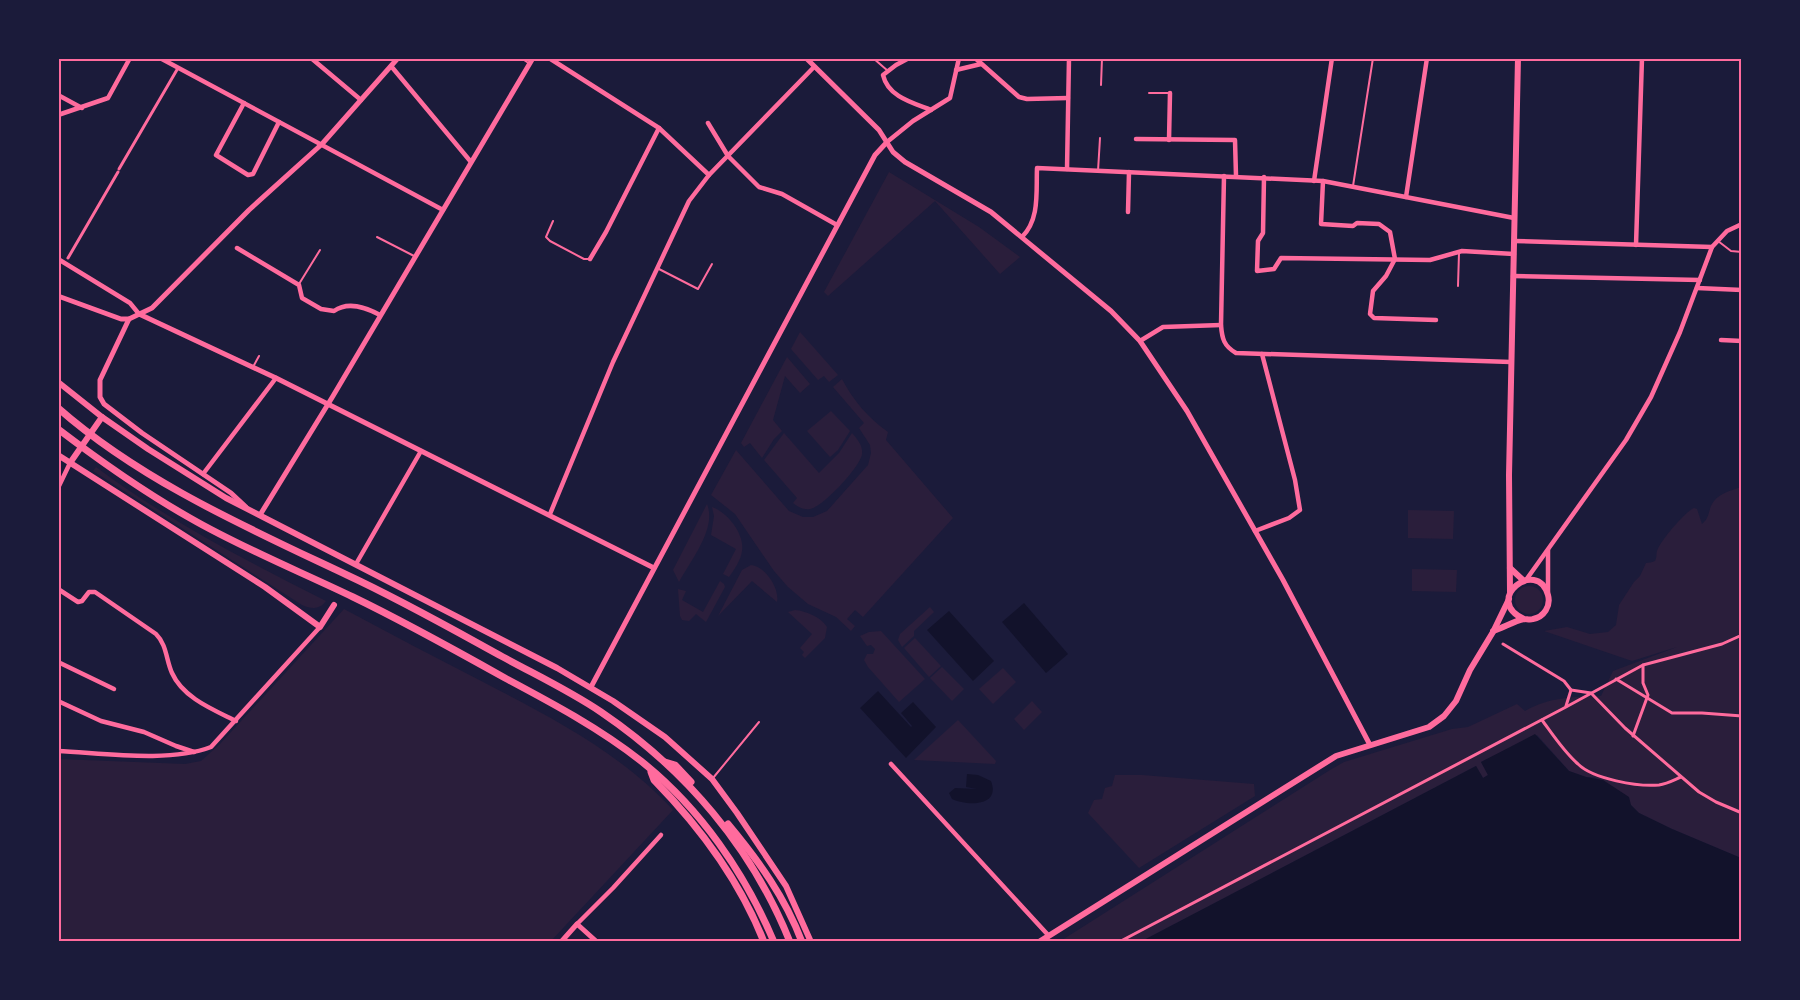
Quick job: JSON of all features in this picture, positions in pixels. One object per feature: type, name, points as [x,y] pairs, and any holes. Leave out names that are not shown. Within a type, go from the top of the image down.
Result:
[{"type":"highway","points":[[58,408],[108,447],[226,517],[361,581],[600,711],[663,761],[702,800],[738,844],[772,901],[790,942]]},
{"type":"highway","points":[[58,429],[124,477],[190,519],[355,598],[452,649],[574,716],[623,748],[674,791],[704,825],[733,863],[753,896],[774,942]]},
{"type":"highway","points":[[663,761],[675,765],[751,851],[795,922],[802,942]]},
{"type":"highway","points":[[651,770],[654,780],[692,822],[722,865],[752,915],[764,942]]},
{"type":"main road","points":[[1510,568],[1525,580],[1539,583],[1548,592],[1548,605],[1542,615],[1530,620],[1524,619],[1513,612],[1510,595],[1509,475],[1518,58]]},
{"type":"main road","points":[[58,382],[102,417],[192,478],[226,498],[354,567],[591,687],[665,737],[712,779],[786,886],[811,942]]},
{"type":"main road","points":[[70,463],[102,417]]},
{"type":"main road","points":[[58,455],[265,587],[320,627],[334,605]]},
{"type":"main road","points":[[1039,942],[1336,756],[1429,727],[1444,716],[1456,701],[1474,662],[1493,632],[1514,586],[1525,580]]},
{"type":"main road","points":[[1493,632],[1524,619]]},
{"type":"street","points":[[58,115],[108,98],[130,58]]},
{"type":"street","points":[[160,58],[443,210]]},
{"type":"street","points":[[171,64],[174,58]]},
{"type":"street","points":[[311,58],[361,100]]},
{"type":"street","points":[[549,58],[658,128],[710,175]]},
{"type":"street","points":[[633,58],[644,58]]},
{"type":"street","points":[[806,58],[879,130],[893,152],[905,162],[986,209],[1117,317],[1140,341],[1187,411],[1283,580],[1370,745]]},
{"type":"street","points":[[909,58],[883,75],[885,82],[902,100],[931,110]]},
{"type":"street","points":[[591,687],[875,155],[887,142],[950,98],[959,58]]},
{"type":"street","points":[[975,58],[1019,97],[1027,99],[1068,98]]},
{"type":"street","points":[[1067,169],[1069,58]]},
{"type":"street","points":[[1314,181],[1332,58]]},
{"type":"street","points":[[1406,197],[1427,58]]},
{"type":"street","points":[[1636,245],[1642,58]]},
{"type":"street","points":[[58,296],[115,318],[129,319],[152,308],[249,210],[322,144],[397,59]]},
{"type":"street","points":[[260,515],[531,61]]},
{"type":"street","points":[[956,70],[981,64]]},
{"type":"street","points":[[391,66],[471,162]]},
{"type":"street","points":[[550,514],[613,362],[689,201],[710,175],[814,67]]},
{"type":"street","points":[[68,258],[177,68]]},
{"type":"street","points":[[1169,140],[1170,93]]},
{"type":"street","points":[[58,95],[82,108]]},
{"type":"street","points":[[244,103],[216,155],[248,175],[253,174],[279,122]]},
{"type":"street","points":[[708,123],[728,156],[759,187],[782,194],[837,225]]},
{"type":"street","points":[[590,259],[658,128]]},
{"type":"street","points":[[1136,139],[1236,140],[1236,176]]},
{"type":"street","points":[[1022,237],[1030,230],[1036,212],[1037,168],[1323,181],[1514,218]]},
{"type":"street","points":[[1128,212],[1129,172]]},
{"type":"street","points":[[1224,176],[1221,325],[1222,339],[1227,348],[1236,353],[1511,362]]},
{"type":"street","points":[[1264,177],[1263,233],[1258,241],[1257,271],[1274,269],[1281,258],[1430,260],[1459,253],[1514,254]]},
{"type":"street","points":[[1323,181],[1320,224],[1353,226],[1357,223],[1379,224],[1390,232],[1395,259],[1386,276],[1373,291],[1370,314],[1374,318],[1436,320]]},
{"type":"street","points":[[1525,580],[1626,440],[1651,397],[1712,247],[1727,231],[1742,224]]},
{"type":"street","points":[[1514,241],[1712,247]]},
{"type":"street","points":[[237,248],[299,285],[302,298],[321,309],[334,311],[340,306],[351,305],[380,315]]},
{"type":"street","points":[[58,259],[130,303],[139,314],[276,378],[654,568]]},
{"type":"street","points":[[1513,276],[1700,280]]},
{"type":"street","points":[[1696,288],[1742,290]]},
{"type":"street","points":[[129,319],[100,381],[100,397],[104,404],[115,415],[231,493],[247,508]]},
{"type":"street","points":[[1140,341],[1163,327],[1221,325]]},
{"type":"street","points":[[1721,340],[1742,341]]},
{"type":"street","points":[[1255,531],[1289,518],[1300,510],[1295,480],[1262,354]]},
{"type":"street","points":[[203,474],[276,378]]},
{"type":"street","points":[[354,567],[421,451]]},
{"type":"street","points":[[58,488],[70,463]]},
{"type":"street","points":[[1548,550],[1548,592]]},
{"type":"street","points":[[58,589],[80,602],[89,592],[93,591],[161,639],[172,673],[183,690],[205,705],[236,721]]},
{"type":"street","points":[[58,751],[159,755],[197,752],[211,747],[320,627]]},
{"type":"street","points":[[1119,942],[1643,665],[1722,644],[1742,635]]},
{"type":"street","points":[[1503,645],[1564,681],[1571,690],[1591,693],[1633,736],[1699,792],[1742,813]]},
{"type":"street","points":[[58,662],[114,689]]},
{"type":"street","points":[[1633,736],[1648,695],[1643,683],[1643,665]]},
{"type":"street","points":[[1616,679],[1672,713],[1742,716]]},
{"type":"street","points":[[1566,707],[1571,690]]},
{"type":"street","points":[[58,701],[101,721],[144,732],[176,746],[197,752]]},
{"type":"street","points":[[1542,720],[1578,765],[1588,772],[1623,782],[1652,785],[1665,784],[1681,777]]},
{"type":"street","points":[[891,764],[1049,936]]},
{"type":"street","points":[[561,942],[661,835]]},
{"type":"street","points":[[577,924],[597,942]]},
{"type":"lane","points":[[521,58],[531,61]]},
{"type":"lane","points":[[873,58],[888,71]]},
{"type":"lane","points":[[1101,85],[1102,58]]},
{"type":"lane","points":[[1353,187],[1372,58]]},
{"type":"lane","points":[[1149,93],[1170,93]]},
{"type":"lane","points":[[1098,171],[1100,138]]},
{"type":"lane","points":[[553,220],[546,237],[590,259]]},
{"type":"lane","points":[[377,237],[415,257]]},
{"type":"lane","points":[[1718,241],[1731,251],[1742,252]]},
{"type":"lane","points":[[299,285],[320,250]]},
{"type":"lane","points":[[1458,286],[1459,253]]},
{"type":"lane","points":[[657,268],[698,289],[712,264]]},
{"type":"lane","points":[[252,367],[260,356]]},
{"type":"lane","points":[[712,779],[759,722]]},
{"type":"shaded area","points":[[889,172],[979,227],[1020,257],[1000,274],[935,201],[828,296],[824,292]]},
{"type":"shaded area","points":[[800,332],[838,375],[829,382],[824,376],[818,380],[791,349]]},
{"type":"shaded area","points":[[787,357],[810,384],[800,393],[785,376],[773,420],[782,431],[762,458],[750,443],[744,447],[741,443]]},
{"type":"shaded area","points":[[842,379],[862,408],[888,432],[886,440],[953,518],[863,617],[855,610],[847,619],[855,626],[851,631],[836,617],[808,604],[788,587],[774,571],[735,514],[711,495],[736,450],[789,511],[803,517],[813,517],[827,511],[868,465],[871,453],[870,445],[859,428],[864,423],[833,387]]},
{"type":"shaded area","points":[[831,411],[850,431],[838,450],[830,457],[807,431]]},
{"type":"shaded area","points":[[784,433],[819,473],[839,453],[852,433],[861,445],[862,454],[855,468],[823,502],[816,507],[803,509],[793,503],[797,498],[764,460]]},
{"type":"shaded area","points":[[96,467],[179,522],[326,601],[315,608],[302,605],[93,471]]},
{"type":"shaded area","points":[[1741,487],[1741,858],[1639,813],[1630,804],[1628,797],[1594,777],[1586,777],[1569,771],[1537,735],[1481,762],[1488,775],[1483,778],[1476,766],[1142,941],[1059,942],[1344,762],[1452,729],[1468,727],[1517,704],[1525,711],[1552,700],[1601,696],[1613,671],[1677,647],[1632,661],[1544,631],[1567,627],[1590,634],[1608,632],[1616,625],[1619,605],[1640,576],[1646,563],[1655,561],[1659,546],[1679,521],[1694,508],[1697,509],[1702,524],[1716,499],[1724,493]]},
{"type":"shaded area","points":[[707,504],[709,523],[706,533],[679,582],[673,570]]},
{"type":"shaded area","points":[[712,507],[734,524],[741,538],[741,554],[729,577],[723,574],[736,549],[711,535],[714,516]]},
{"type":"shaded area","points":[[1408,510],[1454,511],[1453,539],[1408,538]]},
{"type":"shaded area","points":[[751,565],[761,569],[770,579],[776,591],[777,602],[752,581],[718,616],[742,570]]},
{"type":"shaded area","points":[[1412,569],[1457,570],[1456,592],[1412,591]]},
{"type":"shaded area","points":[[720,581],[725,587],[706,622],[696,614],[689,621],[682,620],[678,589],[686,591],[682,600],[703,612]]},
{"type":"shaded area","points":[[1529,586],[1539,590],[1543,600],[1539,610],[1529,614],[1519,610],[1515,600],[1519,590]]},
{"type":"shaded area","points":[[1024,603],[1068,654],[1046,673],[1002,622]]},
{"type":"shaded area","points":[[930,607],[934,612],[914,631],[914,636],[902,647],[898,640],[900,634]]},
{"type":"shaded area","points":[[344,609],[585,738],[631,771],[673,810],[551,941],[59,942],[59,759],[185,764],[201,761],[220,744]]},
{"type":"shaded area","points":[[795,610],[813,615],[827,627],[825,638],[805,658],[800,648],[812,634],[788,612]]},
{"type":"shaded area","points":[[949,611],[994,661],[973,681],[927,630]]},
{"type":"shaded area","points":[[881,631],[925,679],[899,702],[864,660],[867,654],[873,654],[875,649],[871,645],[867,646],[860,636],[869,632]]},
{"type":"shaded area","points":[[915,638],[941,666],[929,677],[904,648]]},
{"type":"shaded area","points":[[942,667],[964,689],[952,701],[930,678]]},
{"type":"shaded area","points":[[1003,668],[1016,682],[993,704],[979,689]]},
{"type":"shaded area","points":[[878,691],[911,727],[901,713],[913,702],[936,727],[906,758],[860,708]]},
{"type":"shaded area","points":[[1032,701],[1042,712],[1024,730],[1014,719]]},
{"type":"shaded area","points":[[958,720],[996,761],[995,764],[914,760]]},
{"type":"shaded area","points":[[1535,734],[1569,771],[1603,780],[1629,797],[1631,805],[1639,813],[1741,858],[1741,941],[1142,941],[1476,766],[1483,778],[1488,775],[1481,762]]},
{"type":"shaded area","points":[[967,774],[978,775],[991,781],[993,790],[987,800],[966,803],[952,799],[949,793],[955,788],[977,789],[966,787]]},
{"type":"shaded area","points":[[1115,775],[1254,784],[1255,796],[1139,868],[1088,813],[1094,800],[1102,799],[1105,788],[1112,786]]}]
